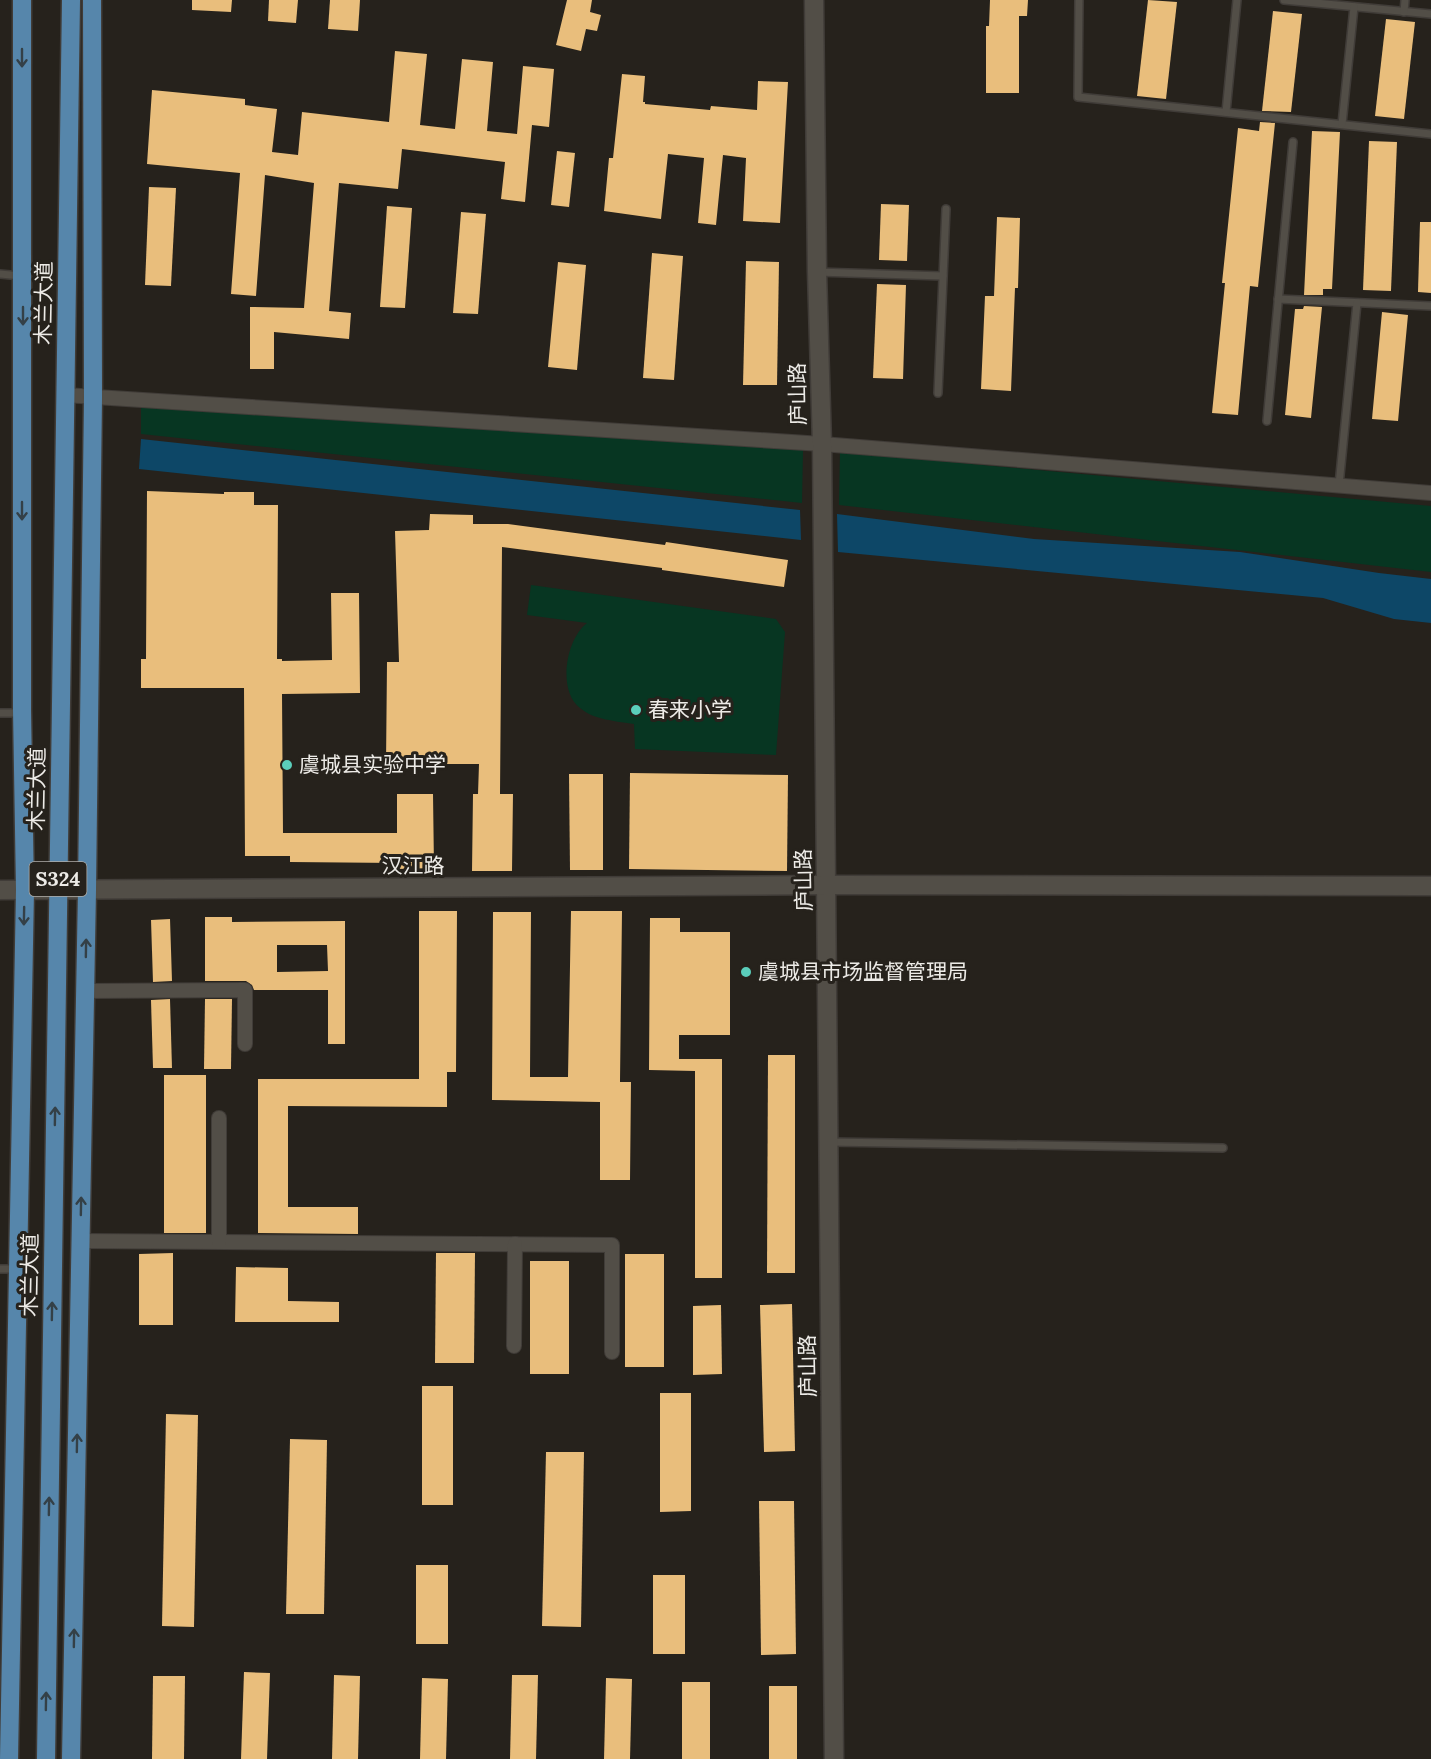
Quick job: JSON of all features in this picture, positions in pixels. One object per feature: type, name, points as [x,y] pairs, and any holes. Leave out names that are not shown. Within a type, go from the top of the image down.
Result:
[{"type":"main road","name":"木兰大道","points":[[9,1759],[9,1269],[25,890],[22,713],[22,0]]},
{"type":"main road","name":"木兰大道","points":[[46,1759],[71,0]]},
{"type":"main road","points":[[71,1759],[87,890],[93,397],[92,0]]},
{"type":"street","name":"庐山路","points":[[814,0],[817,272],[822,444],[834,1759]]},
{"type":"street","points":[[65,395],[822,444],[1431,493]]},
{"type":"street","name":"汉江路","points":[[0,890],[827,885],[1431,886]]},
{"type":"street","points":[[85,991],[245,990],[245,1044]]},
{"type":"street","points":[[219,1118],[219,1242]]},
{"type":"street","points":[[81,1241],[612,1245],[612,1352]]},
{"type":"street","points":[[514,1346],[515,1244]]},
{"type":"lane","points":[[1079,0],[1078,97],[1431,134]]},
{"type":"lane","points":[[1226,112],[1237,0]]},
{"type":"lane","points":[[1284,0],[1431,14]]},
{"type":"lane","points":[[1404,12],[1406,0]]},
{"type":"lane","points":[[1341,124],[1354,7]]},
{"type":"lane","points":[[1266,421],[1293,142]]},
{"type":"lane","points":[[938,393],[946,209]]},
{"type":"lane","points":[[817,272],[943,276]]},
{"type":"lane","points":[[0,274],[23,276]]},
{"type":"lane","points":[[1278,299],[1431,306]]},
{"type":"lane","points":[[1339,486],[1357,303]]},
{"type":"lane","points":[[0,713],[22,713]]},
{"type":"lane","points":[[829,1142],[1223,1148]]},
{"type":"green space","points":[[141,404],[803,450],[802,503],[141,434]]},
{"type":"green space","points":[[840,452],[1431,506],[1431,572],[839,505]]},
{"type":"green space","points":[[531,585],[776,619],[785,632],[776,755],[635,749],[634,724],[606,719],[586,712],[573,700],[568,689],[569,652],[574,640],[587,623],[527,615]]},
{"type":"water","points":[[141,439],[800,510],[801,540],[139,469]]},
{"type":"water","points":[[837,514],[1034,539],[1240,552],[1431,579],[1431,623],[1394,619],[1323,598],[838,552]]},
{"type":"building","points":[[192,0],[232,0],[231,12],[192,10]]},
{"type":"building","points":[[269,0],[298,0],[296,23],[268,21]]},
{"type":"building","points":[[330,0],[360,0],[358,31],[328,29]]},
{"type":"building","points":[[567,0],[592,0],[590,12],[601,15],[597,31],[586,29],[581,51],[556,45]]},
{"type":"building","points":[[990,0],[1028,0],[1027,16],[1019,16],[1019,93],[986,93],[986,26],[989,26]]},
{"type":"building","points":[[1148,0],[1177,2],[1166,99],[1137,96]]},
{"type":"building","points":[[1273,11],[1302,14],[1291,112],[1262,111]]},
{"type":"building","points":[[1386,19],[1415,22],[1404,119],[1375,116]]},
{"type":"building","points":[[395,51],[427,54],[420,125],[455,129],[462,59],[493,62],[487,131],[517,134],[523,66],[554,69],[549,127],[532,125],[525,202],[501,199],[505,162],[402,149],[398,189],[339,183],[329,311],[351,313],[349,339],[274,332],[274,369],[250,369],[250,307],[304,308],[314,183],[265,175],[256,296],[231,294],[240,173],[147,164],[152,90],[245,99],[245,105],[277,109],[272,152],[298,155],[302,112],[389,122]]},
{"type":"building","points":[[622,74],[645,76],[643,102],[645,104],[710,110],[711,106],[757,110],[758,81],[788,82],[780,223],[743,221],[746,158],[723,155],[716,225],[698,223],[704,158],[668,154],[661,219],[604,211],[609,158],[613,158]]},
{"type":"building","points":[[1260,122],[1275,123],[1258,287],[1250,286],[1238,415],[1212,413],[1225,283],[1222,283],[1238,128],[1259,131]]},
{"type":"building","points":[[1312,131],[1340,132],[1332,289],[1323,289],[1323,295],[1304,295]]},
{"type":"building","points":[[1369,141],[1397,142],[1391,291],[1363,290]]},
{"type":"building","points":[[557,151],[575,153],[569,207],[551,205]]},
{"type":"building","points":[[149,187],[176,188],[171,286],[145,285]]},
{"type":"building","points":[[881,204],[909,205],[907,261],[879,260]]},
{"type":"building","points":[[387,206],[412,208],[405,308],[380,307]]},
{"type":"building","points":[[461,212],[486,214],[478,314],[453,313]]},
{"type":"building","points":[[997,217],[1020,218],[1011,391],[981,389],[985,296],[994,296]]},
{"type":"building","points":[[1420,222],[1431,222],[1431,293],[1418,292]]},
{"type":"building","points":[[652,253],[683,256],[674,380],[643,378]]},
{"type":"building","points":[[746,261],[779,262],[777,385],[743,385]]},
{"type":"building","points":[[558,262],[586,265],[577,370],[548,367]]},
{"type":"building","points":[[877,284],[906,285],[903,379],[873,378]]},
{"type":"building","points":[[1304,306],[1322,307],[1311,418],[1285,415],[1295,309],[1303,309]]},
{"type":"building","points":[[1382,312],[1408,315],[1398,421],[1372,419]]},
{"type":"building","points":[[147,491],[224,494],[224,492],[254,492],[254,505],[278,505],[277,659],[282,659],[282,661],[332,660],[331,593],[359,593],[360,693],[282,694],[283,833],[397,833],[397,794],[433,794],[434,868],[397,869],[397,863],[290,862],[290,856],[245,856],[244,688],[141,688],[141,659],[146,659]]},
{"type":"building","points":[[430,514],[473,515],[473,524],[508,524],[665,545],[666,542],[788,560],[784,587],[502,547],[500,794],[513,794],[512,871],[472,871],[473,794],[478,794],[479,764],[386,764],[387,662],[399,662],[395,531],[429,530]]},
{"type":"building","points":[[630,773],[788,775],[787,871],[629,869]]},
{"type":"building","points":[[569,774],[603,774],[603,870],[570,870]]},
{"type":"building","points":[[419,911],[457,911],[456,1072],[447,1072],[447,1107],[288,1106],[288,1207],[358,1207],[358,1234],[258,1233],[258,1079],[419,1079]]},
{"type":"building","points":[[571,911],[622,911],[620,1082],[631,1082],[630,1180],[600,1180],[600,1102],[492,1100],[493,912],[531,912],[530,1077],[568,1077]]},
{"type":"building","points":[[205,917],[232,917],[232,922],[345,921],[345,1044],[328,1044],[328,990],[254,990],[252,985],[246,981],[205,981]],"holes":[[[277,945],[327,945],[328,971],[277,972]]]},
{"type":"building","points":[[650,918],[680,918],[680,932],[730,932],[730,1035],[679,1035],[679,1059],[722,1059],[722,1278],[695,1278],[695,1071],[649,1070]]},
{"type":"building","points":[[170,919],[172,981],[153,982],[151,920]]},
{"type":"building","points":[[170,999],[172,1068],[153,1068],[151,1000]]},
{"type":"building","points":[[205,999],[232,999],[231,1069],[204,1069]]},
{"type":"building","points":[[768,1055],[795,1055],[795,1273],[767,1273]]},
{"type":"building","points":[[164,1075],[206,1075],[206,1233],[164,1233]]},
{"type":"building","points":[[173,1253],[173,1325],[139,1325],[139,1254]]},
{"type":"building","points":[[436,1253],[475,1253],[474,1363],[435,1363]]},
{"type":"building","points":[[625,1254],[664,1254],[664,1367],[625,1367]]},
{"type":"building","points":[[530,1261],[569,1261],[569,1374],[530,1374]]},
{"type":"building","points":[[236,1267],[288,1268],[288,1301],[339,1302],[339,1322],[235,1322]]},
{"type":"building","points":[[792,1304],[795,1451],[764,1452],[760,1305]]},
{"type":"building","points":[[721,1305],[722,1374],[693,1375],[693,1306]]},
{"type":"building","points":[[422,1386],[453,1386],[453,1505],[422,1505]]},
{"type":"building","points":[[660,1393],[691,1393],[691,1511],[660,1512]]},
{"type":"building","points":[[166,1414],[198,1415],[194,1627],[162,1626]]},
{"type":"building","points":[[290,1439],[327,1440],[324,1614],[286,1614]]},
{"type":"building","points":[[546,1452],[584,1452],[581,1627],[542,1626]]},
{"type":"building","points":[[759,1501],[794,1501],[796,1654],[761,1655]]},
{"type":"building","points":[[416,1565],[448,1565],[448,1644],[416,1644]]},
{"type":"building","points":[[653,1575],[685,1575],[685,1654],[653,1654]]},
{"type":"building","points":[[244,1672],[270,1673],[267,1759],[241,1759]]},
{"type":"building","points":[[334,1675],[360,1676],[358,1759],[332,1759]]},
{"type":"building","points":[[512,1675],[538,1675],[536,1759],[510,1759]]},
{"type":"building","points":[[153,1676],[185,1676],[184,1759],[152,1759]]},
{"type":"building","points":[[422,1678],[448,1679],[446,1759],[420,1759]]},
{"type":"building","points":[[606,1678],[632,1679],[630,1759],[604,1759]]},
{"type":"building","points":[[682,1682],[710,1682],[710,1759],[682,1759]]},
{"type":"building","points":[[769,1686],[797,1686],[797,1759],[769,1759]]},
{"type":"place","name":"春来小学","points":[[636,710]]},
{"type":"place","name":"虞城县实验中学","points":[[287,765]]},
{"type":"place","name":"虞城县市场监督管理局","points":[[746,972]]}]
